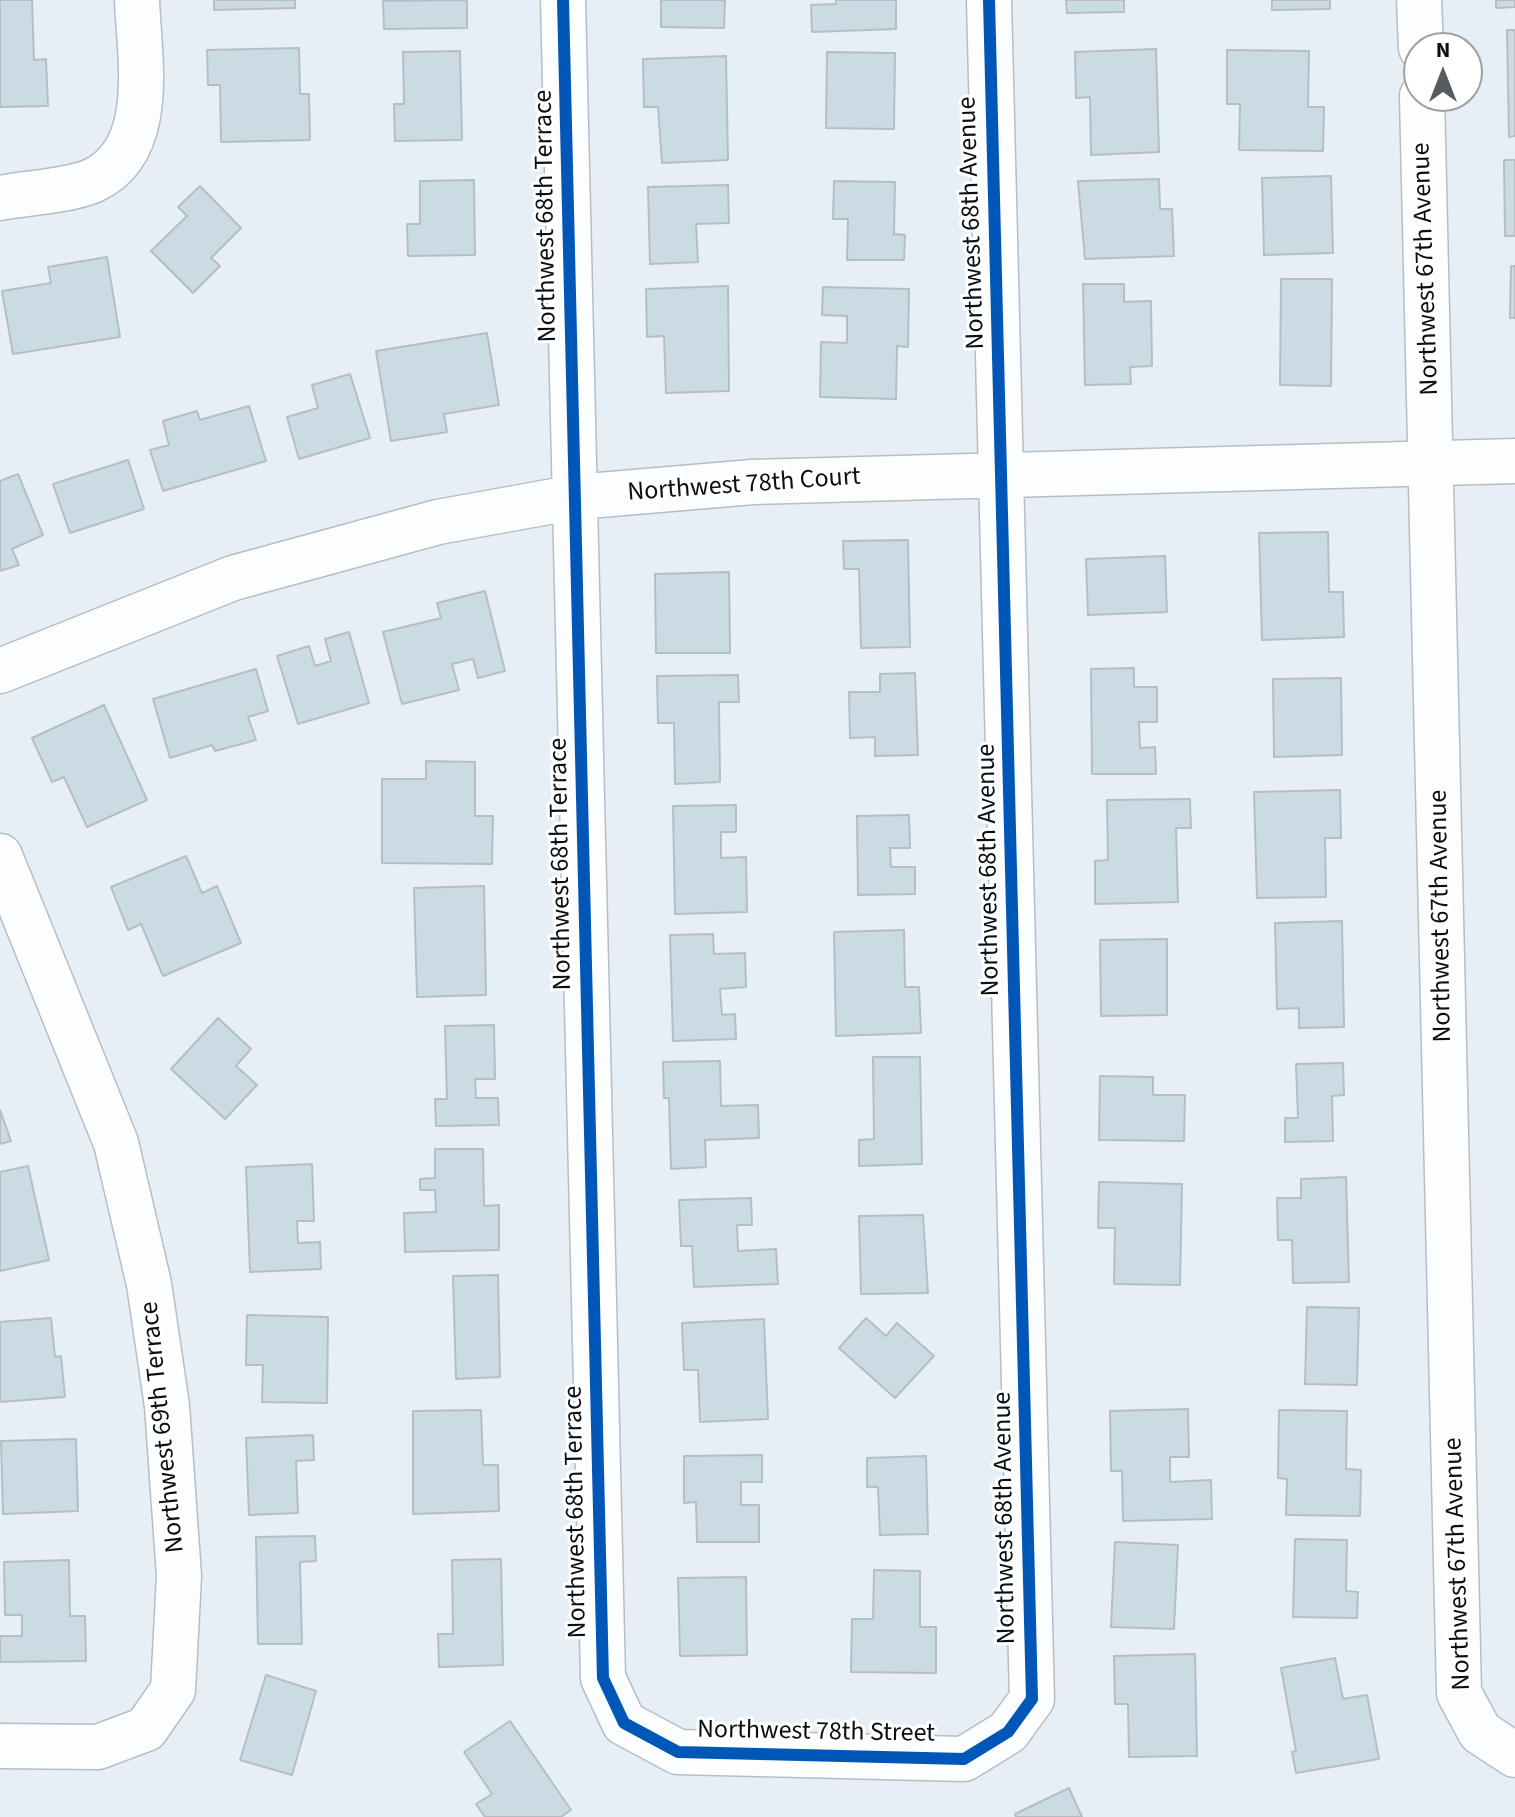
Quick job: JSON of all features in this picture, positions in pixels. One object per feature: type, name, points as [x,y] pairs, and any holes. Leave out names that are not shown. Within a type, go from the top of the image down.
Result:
[{"type":"street","points":[[0,198],[92,181],[122,156],[140,112],[137,0]]},
{"type":"street","name":"Northwest 68th Terrace","points":[[563,0],[603,1678],[624,1723]]},
{"type":"street","name":"Northwest 68th Avenue","points":[[989,0],[1032,1699],[1008,1732]]},
{"type":"street","points":[[1419,0],[1420,32]]},
{"type":"street","name":"Northwest 67th Avenue","points":[[1422,112],[1459,1693],[1498,1743]]},
{"type":"street","name":"Northwest 78th Court","points":[[0,671],[233,578],[438,522],[576,497],[753,482],[1515,461]]},
{"type":"street","name":"Northwest 69th Terrace","points":[[0,856],[116,1143],[149,1284],[167,1406],[179,1576],[173,1690],[146,1729],[98,1747],[0,1746]]},
{"type":"street","name":"Northwest 78th Street","points":[[624,1723],[678,1752],[964,1759],[1008,1732]]},
{"type":"building","points":[[0,0],[32,0],[34,60],[46,59],[48,106],[0,107]]},
{"type":"building","points":[[214,0],[295,0],[295,8],[214,10]]},
{"type":"building","points":[[467,0],[467,28],[384,29],[383,1]]},
{"type":"building","points":[[661,0],[725,0],[724,28],[661,27]]},
{"type":"building","points":[[836,0],[896,0],[896,29],[812,32],[811,5],[836,4]]},
{"type":"building","points":[[1066,0],[1124,0],[1124,12],[1067,13]]},
{"type":"building","points":[[1272,0],[1330,0],[1330,9],[1272,10]]},
{"type":"building","points":[[1496,0],[1515,0],[1515,7],[1496,8]]},
{"type":"building","points":[[1507,30],[1515,30],[1515,136],[1509,137]]},
{"type":"building","points":[[299,48],[300,94],[309,94],[310,140],[221,142],[220,85],[208,85],[207,50]]},
{"type":"building","points":[[1156,49],[1159,152],[1091,155],[1090,97],[1076,98],[1075,52]]},
{"type":"building","points":[[1227,50],[1309,51],[1308,107],[1324,107],[1323,151],[1239,150],[1240,104],[1227,104]]},
{"type":"building","points":[[460,51],[462,140],[395,141],[394,104],[404,104],[403,52]]},
{"type":"building","points":[[827,52],[895,53],[894,129],[826,128]]},
{"type":"building","points":[[726,56],[728,160],[662,163],[658,107],[644,107],[643,59]]},
{"type":"building","points":[[1504,160],[1515,160],[1515,236],[1505,236]]},
{"type":"building","points":[[1331,176],[1333,253],[1264,255],[1262,178]]},
{"type":"building","points":[[1159,179],[1160,209],[1172,209],[1174,256],[1085,259],[1078,181]]},
{"type":"building","points":[[474,180],[475,255],[408,256],[407,224],[420,224],[420,181]]},
{"type":"building","points":[[834,181],[895,182],[894,234],[905,235],[904,260],[847,260],[848,219],[833,219]]},
{"type":"building","points":[[728,185],[729,223],[696,224],[698,262],[650,264],[648,187]]},
{"type":"building","points":[[200,186],[241,228],[211,258],[220,266],[193,293],[151,251],[187,216],[178,207]]},
{"type":"building","points":[[107,257],[120,337],[13,354],[2,291],[51,283],[48,267]]},
{"type":"building","points":[[1511,266],[1515,266],[1515,318],[1510,318]]},
{"type":"building","points":[[1281,279],[1332,279],[1331,386],[1280,385]]},
{"type":"building","points":[[1083,284],[1124,284],[1124,302],[1151,301],[1152,366],[1130,367],[1131,384],[1085,385]]},
{"type":"building","points":[[728,286],[729,391],[666,393],[664,336],[647,337],[646,289]]},
{"type":"building","points":[[823,287],[909,289],[908,347],[897,346],[896,399],[820,397],[821,342],[847,343],[847,316],[822,315]]},
{"type":"building","points":[[487,333],[499,405],[444,414],[447,432],[391,441],[376,351]]},
{"type":"building","points":[[350,374],[370,438],[299,459],[287,417],[318,408],[312,385]]},
{"type":"building","points":[[249,406],[266,461],[163,491],[150,450],[169,445],[163,421],[197,411],[200,420]]},
{"type":"building","points":[[128,460],[144,509],[70,533],[53,484]]},
{"type":"building","points":[[18,474],[43,535],[12,549],[19,565],[0,571],[0,481]]},
{"type":"building","points":[[1328,532],[1329,592],[1343,592],[1344,637],[1262,640],[1259,533]]},
{"type":"building","points":[[908,540],[910,647],[861,648],[859,569],[844,569],[843,541]]},
{"type":"building","points":[[1165,556],[1167,612],[1088,615],[1086,559]]},
{"type":"building","points":[[729,572],[730,653],[656,653],[655,574]]},
{"type":"building","points":[[485,591],[505,671],[478,678],[473,659],[452,664],[459,690],[402,704],[383,632],[441,618],[437,603]]},
{"type":"building","points":[[349,632],[369,703],[298,724],[277,656],[309,646],[315,666],[331,661],[325,639]]},
{"type":"building","points":[[1134,668],[1134,687],[1157,687],[1157,722],[1139,722],[1140,748],[1155,747],[1156,774],[1092,774],[1091,669]]},
{"type":"building","points":[[256,669],[268,711],[248,717],[256,740],[215,751],[212,745],[170,758],[153,699]]},
{"type":"building","points":[[915,673],[918,755],[875,756],[875,737],[850,738],[849,692],[880,692],[880,674]]},
{"type":"building","points":[[738,675],[739,702],[719,702],[720,782],[675,784],[674,723],[658,723],[657,676]]},
{"type":"building","points":[[1341,678],[1342,755],[1274,757],[1273,679]]},
{"type":"building","points":[[104,705],[147,800],[87,827],[64,777],[52,782],[32,738]]},
{"type":"building","points":[[426,761],[475,762],[475,816],[493,816],[492,864],[382,863],[382,779],[426,779]]},
{"type":"building","points":[[1340,790],[1341,838],[1325,838],[1326,897],[1257,898],[1254,792]]},
{"type":"building","points":[[1190,799],[1191,828],[1176,828],[1178,902],[1095,904],[1095,861],[1108,860],[1107,800]]},
{"type":"building","points":[[736,805],[736,832],[721,832],[721,858],[746,857],[747,912],[675,914],[673,806]]},
{"type":"building","points":[[909,815],[910,848],[890,848],[891,867],[915,867],[915,894],[858,895],[857,816]]},
{"type":"building","points":[[186,856],[202,893],[217,886],[241,943],[163,976],[141,924],[128,930],[111,887]]},
{"type":"building","points":[[484,886],[486,995],[417,997],[414,888]]},
{"type":"building","points":[[1342,921],[1344,1027],[1299,1028],[1299,1008],[1277,1009],[1275,923]]},
{"type":"building","points":[[904,930],[905,987],[919,987],[921,1033],[836,1036],[834,932]]},
{"type":"building","points":[[713,934],[714,954],[745,953],[746,987],[720,989],[722,1015],[735,1014],[736,1039],[673,1041],[670,935]]},
{"type":"building","points":[[1167,939],[1167,1015],[1101,1016],[1100,940]]},
{"type":"building","points":[[218,1018],[251,1049],[236,1066],[257,1085],[225,1119],[171,1069]]},
{"type":"building","points":[[494,1025],[495,1079],[475,1079],[476,1098],[498,1098],[499,1125],[436,1126],[435,1099],[447,1099],[445,1026]]},
{"type":"building","points":[[873,1057],[920,1057],[922,1164],[859,1166],[859,1140],[874,1139]]},
{"type":"building","points":[[720,1061],[721,1106],[758,1105],[759,1138],[705,1140],[706,1167],[671,1169],[669,1098],[664,1098],[663,1062]]},
{"type":"building","points":[[1343,1063],[1344,1095],[1332,1096],[1333,1141],[1285,1142],[1285,1118],[1298,1118],[1296,1064]]},
{"type":"building","points":[[1100,1076],[1153,1077],[1153,1095],[1185,1095],[1184,1141],[1099,1140]]},
{"type":"building","points":[[0,1110],[11,1141],[0,1144]]},
{"type":"building","points":[[435,1149],[483,1149],[484,1206],[499,1205],[499,1250],[405,1252],[404,1213],[436,1212],[435,1190],[420,1190],[420,1179],[435,1178]]},
{"type":"building","points":[[312,1164],[314,1221],[297,1221],[298,1243],[320,1242],[321,1269],[250,1272],[246,1167]]},
{"type":"building","points":[[28,1166],[49,1260],[0,1271],[0,1172]]},
{"type":"building","points":[[1346,1177],[1349,1282],[1293,1283],[1292,1240],[1278,1240],[1277,1198],[1301,1198],[1301,1179]]},
{"type":"building","points":[[1099,1182],[1182,1184],[1180,1285],[1114,1284],[1115,1228],[1098,1228]]},
{"type":"building","points":[[751,1198],[752,1225],[737,1225],[738,1251],[776,1249],[778,1284],[694,1287],[692,1246],[681,1246],[679,1200]]},
{"type":"building","points":[[923,1215],[928,1293],[861,1294],[859,1216]]},
{"type":"building","points":[[498,1275],[500,1377],[456,1379],[453,1276]]},
{"type":"building","points":[[1307,1307],[1359,1308],[1357,1385],[1305,1384]]},
{"type":"building","points":[[247,1315],[328,1317],[327,1403],[262,1402],[263,1365],[246,1365]]},
{"type":"building","points":[[51,1318],[55,1357],[61,1356],[65,1397],[0,1402],[0,1322]]},
{"type":"building","points":[[866,1318],[886,1336],[897,1323],[934,1356],[895,1398],[839,1348]]},
{"type":"building","points":[[764,1319],[768,1419],[700,1422],[698,1370],[684,1370],[682,1323]]},
{"type":"building","points":[[1188,1409],[1189,1457],[1170,1457],[1170,1482],[1211,1480],[1212,1519],[1123,1521],[1122,1471],[1111,1471],[1110,1411]]},
{"type":"building","points":[[481,1410],[483,1465],[498,1465],[499,1511],[413,1514],[413,1411]]},
{"type":"building","points":[[1279,1410],[1347,1411],[1346,1469],[1361,1470],[1360,1516],[1286,1515],[1287,1479],[1278,1478]]},
{"type":"building","points":[[313,1435],[314,1460],[296,1461],[298,1513],[249,1515],[246,1438]]},
{"type":"building","points":[[76,1439],[78,1511],[3,1514],[1,1441]]},
{"type":"building","points":[[762,1455],[762,1482],[741,1482],[741,1505],[759,1505],[759,1542],[697,1542],[696,1502],[684,1503],[684,1456]]},
{"type":"building","points":[[926,1456],[928,1534],[880,1535],[878,1487],[867,1487],[867,1458]]},
{"type":"building","points":[[315,1536],[316,1561],[300,1562],[302,1644],[258,1644],[256,1537]]},
{"type":"building","points":[[1295,1539],[1347,1540],[1346,1591],[1358,1592],[1357,1618],[1293,1617]]},
{"type":"building","points":[[1115,1542],[1178,1545],[1174,1629],[1111,1627]]},
{"type":"building","points":[[501,1559],[503,1665],[439,1667],[438,1634],[453,1634],[452,1560]]},
{"type":"building","points":[[69,1560],[70,1616],[85,1616],[86,1661],[0,1662],[0,1636],[22,1636],[22,1615],[5,1615],[4,1562]]},
{"type":"building","points":[[874,1570],[920,1571],[920,1627],[936,1627],[936,1673],[851,1672],[852,1619],[873,1619]]},
{"type":"building","points":[[746,1577],[747,1655],[680,1656],[678,1578]]},
{"type":"building","points":[[1195,1654],[1197,1756],[1129,1757],[1128,1704],[1115,1704],[1114,1656]]},
{"type":"building","points":[[1335,1658],[1343,1699],[1367,1695],[1379,1759],[1296,1773],[1292,1752],[1296,1751],[1281,1668]]},
{"type":"building","points":[[266,1675],[316,1691],[292,1775],[240,1760]]},
{"type":"building","points":[[510,1721],[571,1810],[561,1817],[485,1817],[476,1804],[492,1794],[464,1752]]},
{"type":"building","points":[[1069,1788],[1082,1817],[1016,1817],[1015,1814]]},
{"type":"cycle path","points":[[563,0],[603,1678],[624,1723],[678,1752],[964,1759],[1008,1732],[1032,1699],[989,0]]}]
